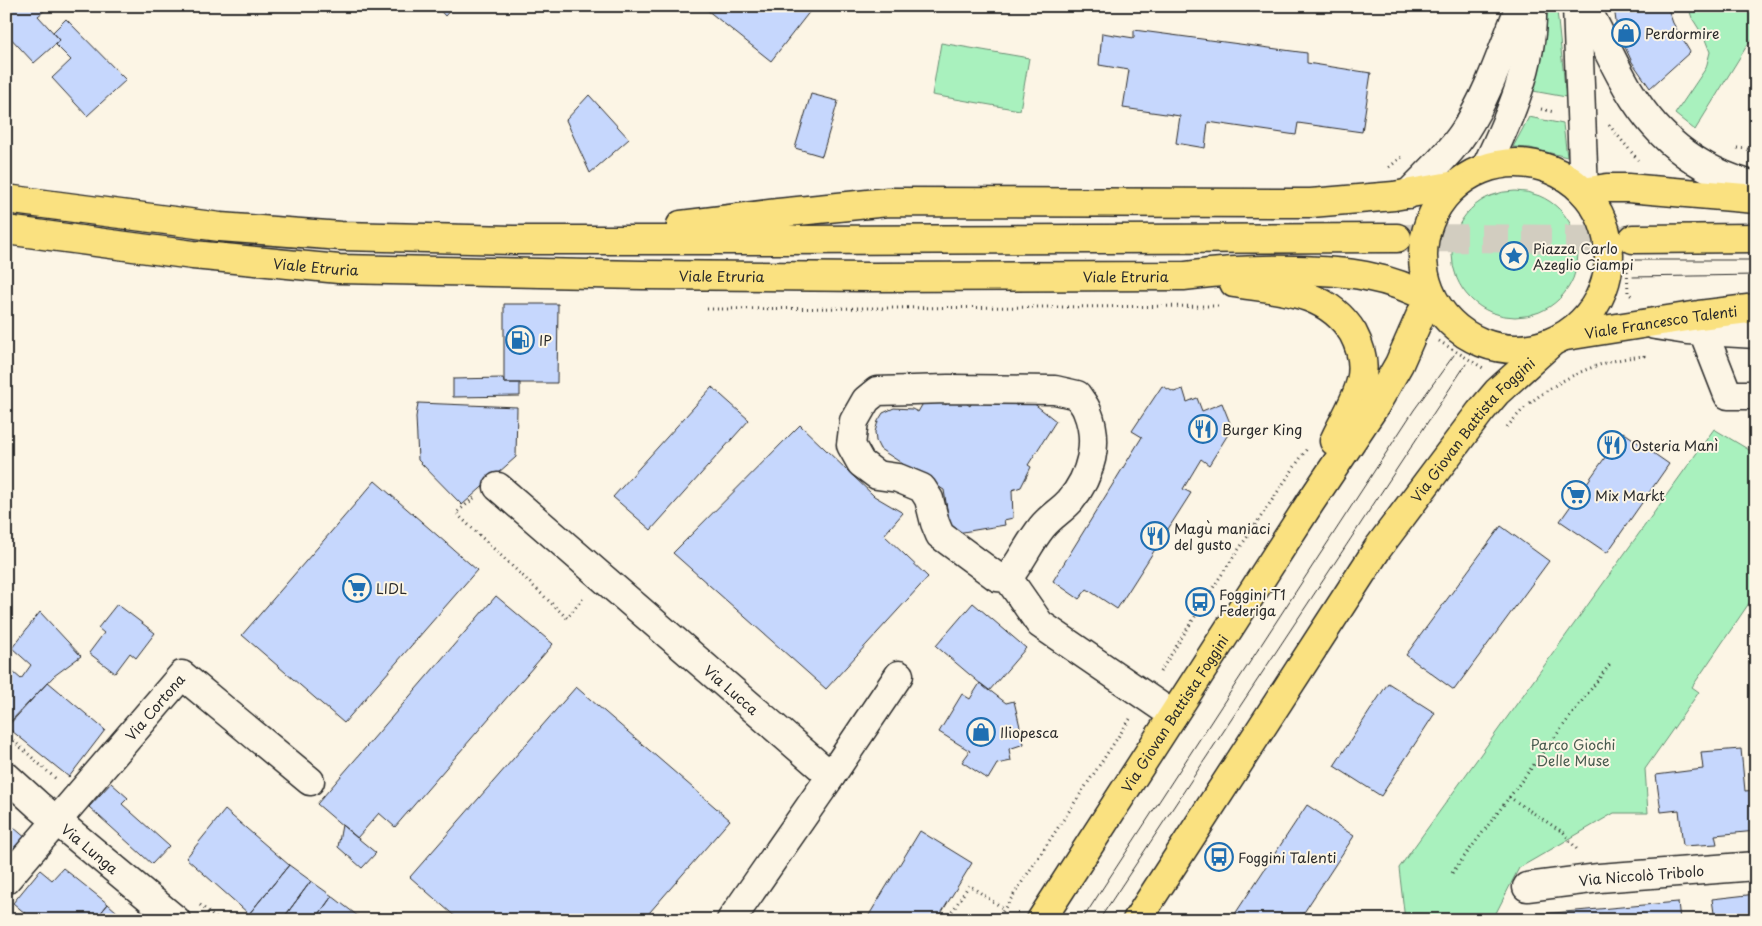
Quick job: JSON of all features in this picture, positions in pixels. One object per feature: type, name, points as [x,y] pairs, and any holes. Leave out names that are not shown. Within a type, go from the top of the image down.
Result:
[{"type":"main road","points":[[1513,162],[1538,164],[1560,173],[1577,185],[1596,209],[1604,230],[1607,251],[1607,272],[1603,288],[1588,314],[1558,340],[1514,348],[1499,347],[1473,337],[1452,323],[1432,300],[1423,261],[1427,232],[1438,208],[1456,185],[1469,175],[1486,167],[1513,162]]},
{"type":"main road","points":[[575,239],[778,213],[888,202],[1311,203],[1408,194],[1456,185]]},
{"type":"main road","points":[[1584,192],[1607,188],[1628,188],[1756,199]]},
{"type":"main road","points":[[6,199],[220,227],[341,236],[513,240],[1397,238]]},
{"type":"main road","name":"Viale Etruria","points":[[6,230],[194,255],[339,269],[632,275],[870,277],[1184,276],[1235,270],[1341,272],[1399,284],[1432,300]]},
{"type":"main road","points":[[1633,238],[1756,238]]},
{"type":"main road","points":[[1184,276],[1296,293],[1316,300],[1329,306],[1340,315],[1355,337],[1362,360],[1359,388],[1340,427],[1310,503]]},
{"type":"main road","name":"Via Giovan Battista Foggini","points":[[1040,920],[1375,406],[1399,364],[1415,325],[1432,300]]},
{"type":"main road","name":"Viale Francesco Talenti","points":[[1558,340],[1699,315],[1756,308]]},
{"type":"main road","name":"Via Giovan Battista Foggini","points":[[1138,920],[1378,548],[1488,402],[1558,340]]},
{"type":"street","points":[[1408,194],[1450,150],[1472,119],[1520,6]]},
{"type":"street","points":[[1486,167],[1508,121],[1520,87],[1530,37],[1532,6]]},
{"type":"street","points":[[1578,6],[1584,192]]},
{"type":"street","points":[[1586,6],[1630,94],[1662,135],[1672,144],[1706,166],[1730,178],[1756,186]]},
{"type":"street","points":[[1646,324],[1703,331],[1756,334]]},
{"type":"street","points":[[1703,331],[1728,395],[1756,395]]},
{"type":"street","points":[[1008,578],[1019,565],[1026,550],[1042,526],[1070,500],[1087,473],[1093,456],[1092,432],[1087,410],[1077,395],[1055,390],[948,388],[877,391],[866,400],[854,420],[851,445],[860,463],[877,475],[898,478],[922,488],[929,499],[934,523],[940,535],[997,577],[1008,578],[1040,624],[1173,715]]},
{"type":"street","name":"Via Lucca","points":[[498,487],[831,776]]},
{"type":"street","name":"Via Cortona","points":[[56,820],[182,675],[310,781]]},
{"type":"street","points":[[731,920],[899,675]]},
{"type":"street","name":"Via Lunga","points":[[6,776],[176,920]]},
{"type":"street","points":[[6,880],[56,820]]},
{"type":"street","name":"Via Niccolò Tribolo","points":[[1527,887],[1599,878],[1756,866]]},
{"type":"path","points":[[1538,109],[1557,113]]},
{"type":"path","points":[[1603,122],[1612,128],[1637,158],[1640,165]]},
{"type":"path","points":[[1436,340],[1441,341],[1485,369],[1506,385],[1527,405],[1557,384],[1584,369],[1609,361],[1644,356]]},
{"type":"path","points":[[456,513],[568,618],[588,592]]},
{"type":"path","points":[[1452,873],[1610,664]]},
{"type":"path","points":[[6,734],[59,782]]},
{"type":"path","points":[[1509,797],[1564,833],[1599,878]]},
{"type":"path","points":[[947,920],[969,885],[1004,909]]},
{"type":"green space","points":[[1688,6],[1756,6],[1756,37],[1748,44],[1695,130],[1675,114],[1706,68],[1710,52],[1704,37],[1692,18]]},
{"type":"green space","points":[[1548,9],[1557,11],[1566,97],[1533,91]]},
{"type":"green space","points":[[941,43],[1029,58],[1020,110],[932,95]]},
{"type":"green space","points":[[1529,117],[1563,124],[1567,157],[1530,148],[1513,147]]},
{"type":"green space","points":[[1515,191],[1539,196],[1560,209],[1573,230],[1578,254],[1573,278],[1560,299],[1539,312],[1515,317],[1491,312],[1470,299],[1457,278],[1452,254],[1457,230],[1470,209],[1491,196]]},
{"type":"green space","name":"Parco Giochi Delle Muse","points":[[1714,429],[1756,454],[1756,593],[1692,687],[1699,692],[1645,769],[1648,813],[1614,813],[1519,868],[1495,915],[1467,920],[1405,920],[1399,868]]},
{"type":"building","points":[[6,6],[50,6],[38,16],[60,40],[34,63],[6,33]]},
{"type":"building","points":[[436,6],[454,6],[445,16]]},
{"type":"building","points":[[702,6],[814,6],[771,61]]},
{"type":"building","points":[[1614,6],[1667,6],[1673,23],[1690,52],[1650,88],[1632,62],[1617,30]]},
{"type":"building","points":[[66,19],[126,80],[87,116],[52,78],[71,60],[55,44],[60,40],[53,32]]},
{"type":"building","points":[[1134,30],[1307,53],[1307,63],[1371,73],[1362,132],[1298,123],[1296,135],[1208,122],[1205,148],[1176,143],[1180,116],[1123,108],[1129,70],[1099,65],[1102,33],[1134,38]]},
{"type":"building","points":[[811,94],[838,101],[822,156],[795,148]]},
{"type":"building","points":[[589,95],[629,139],[590,173],[566,120]]},
{"type":"building","points":[[504,304],[558,304],[557,383],[504,383]]},
{"type":"building","points":[[503,378],[504,383],[520,383],[520,396],[453,397],[453,379]]},
{"type":"building","points":[[1162,386],[1174,392],[1183,389],[1187,402],[1197,398],[1202,411],[1222,403],[1232,428],[1209,465],[1201,459],[1183,489],[1191,493],[1117,609],[1087,589],[1079,599],[1053,581],[1142,437],[1132,431]]},
{"type":"building","points":[[712,387],[749,420],[651,530],[613,497]]},
{"type":"building","points":[[929,393],[946,405],[953,394],[970,406],[976,395],[992,404],[999,394],[1017,406],[1023,395],[1056,421],[1028,465],[1031,467],[1021,487],[1012,490],[1013,518],[1004,520],[1005,525],[951,534],[944,490],[920,475],[901,468],[903,464],[880,449],[876,441],[875,432],[878,421],[883,413],[894,408],[912,409],[918,412]]},
{"type":"building","points":[[418,403],[517,407],[516,457],[462,505],[418,460],[416,417]]},
{"type":"building","points":[[800,425],[874,496],[903,513],[884,535],[928,577],[826,689],[673,553]]},
{"type":"building","points":[[1623,432],[1669,464],[1607,553],[1560,521]]},
{"type":"building","points":[[375,481],[477,570],[344,723],[242,635]]},
{"type":"building","points":[[1501,526],[1549,561],[1454,690],[1406,655]]},
{"type":"building","points":[[496,596],[553,644],[395,827],[379,813],[357,838],[317,804]]},
{"type":"building","points":[[973,603],[1026,648],[989,691],[936,646]]},
{"type":"building","points":[[117,604],[155,633],[136,658],[130,653],[115,673],[89,653],[104,633],[98,628]]},
{"type":"building","points":[[40,612],[81,656],[54,676],[11,721],[6,717],[6,666],[21,679],[31,665],[12,648]]},
{"type":"building","points":[[48,682],[105,730],[69,777],[7,727]]},
{"type":"building","points":[[980,683],[1006,703],[1014,701],[1024,744],[1009,749],[1011,761],[997,764],[988,779],[962,762],[970,751],[939,732],[962,694],[970,699]]},
{"type":"building","points":[[1388,683],[1435,713],[1381,796],[1334,766]]},
{"type":"building","points":[[576,687],[730,820],[643,920],[459,920],[410,877]]},
{"type":"building","points":[[1741,749],[1745,791],[1756,790],[1756,831],[1715,835],[1717,844],[1683,846],[1679,810],[1661,812],[1656,775],[1703,769],[1701,752]]},
{"type":"building","points":[[111,783],[128,798],[122,804],[169,846],[152,864],[89,807]]},
{"type":"building","points":[[1307,805],[1354,836],[1299,920],[1231,920]]},
{"type":"building","points":[[225,810],[289,865],[249,914],[186,858]]},
{"type":"building","points":[[6,821],[27,839],[6,863]]},
{"type":"building","points":[[342,825],[376,853],[362,868],[338,847]]},
{"type":"building","points":[[920,831],[972,863],[937,920],[866,920]]},
{"type":"building","points":[[289,865],[311,881],[282,920],[256,920],[249,914]]},
{"type":"building","points":[[63,868],[108,904],[95,920],[33,920],[13,903],[40,870],[52,880]]},
{"type":"building","points":[[311,881],[332,896],[315,920],[282,920]]},
{"type":"building","points":[[1756,894],[1756,920],[1715,920],[1712,899]]},
{"type":"building","points":[[332,896],[363,920],[315,920]]},
{"type":"building","points":[[1678,902],[1680,920],[1532,920],[1531,915]]},
{"type":"building","points":[[108,904],[126,920],[95,920]]},
{"type":"building","points":[[397,913],[404,920],[391,920]]},
{"type":"tunnel","points":[[1397,238],[1633,239]]},
{"type":"tram line","points":[[1633,260],[1756,260]]},
{"type":"tram line","points":[[1633,277],[1756,275]]},
{"type":"tram line","points":[[1082,920],[1414,410],[1454,355]]},
{"type":"tram line","points":[[1099,920],[1466,364]]},
{"type":"place","name":"Perdormire","points":[[1626,33]]},
{"type":"place","name":"Piazza Carlo Azeglio Ciampi","points":[[1514,256]]},
{"type":"place","name":"IP","points":[[520,340]]},
{"type":"place","name":"Burger King","points":[[1203,429]]},
{"type":"place","name":"Osteria Manì","points":[[1612,445]]},
{"type":"place","name":"Mix Markt","points":[[1576,495]]},
{"type":"place","name":"Magù maniaci del gusto","points":[[1155,536]]},
{"type":"place","name":"LIDL","points":[[357,588]]},
{"type":"place","name":"Foggini T1 Federiga","points":[[1200,602]]},
{"type":"place","name":"Iliopesca","points":[[981,732]]},
{"type":"place","name":"Foggini Talenti","points":[[1219,857]]}]
